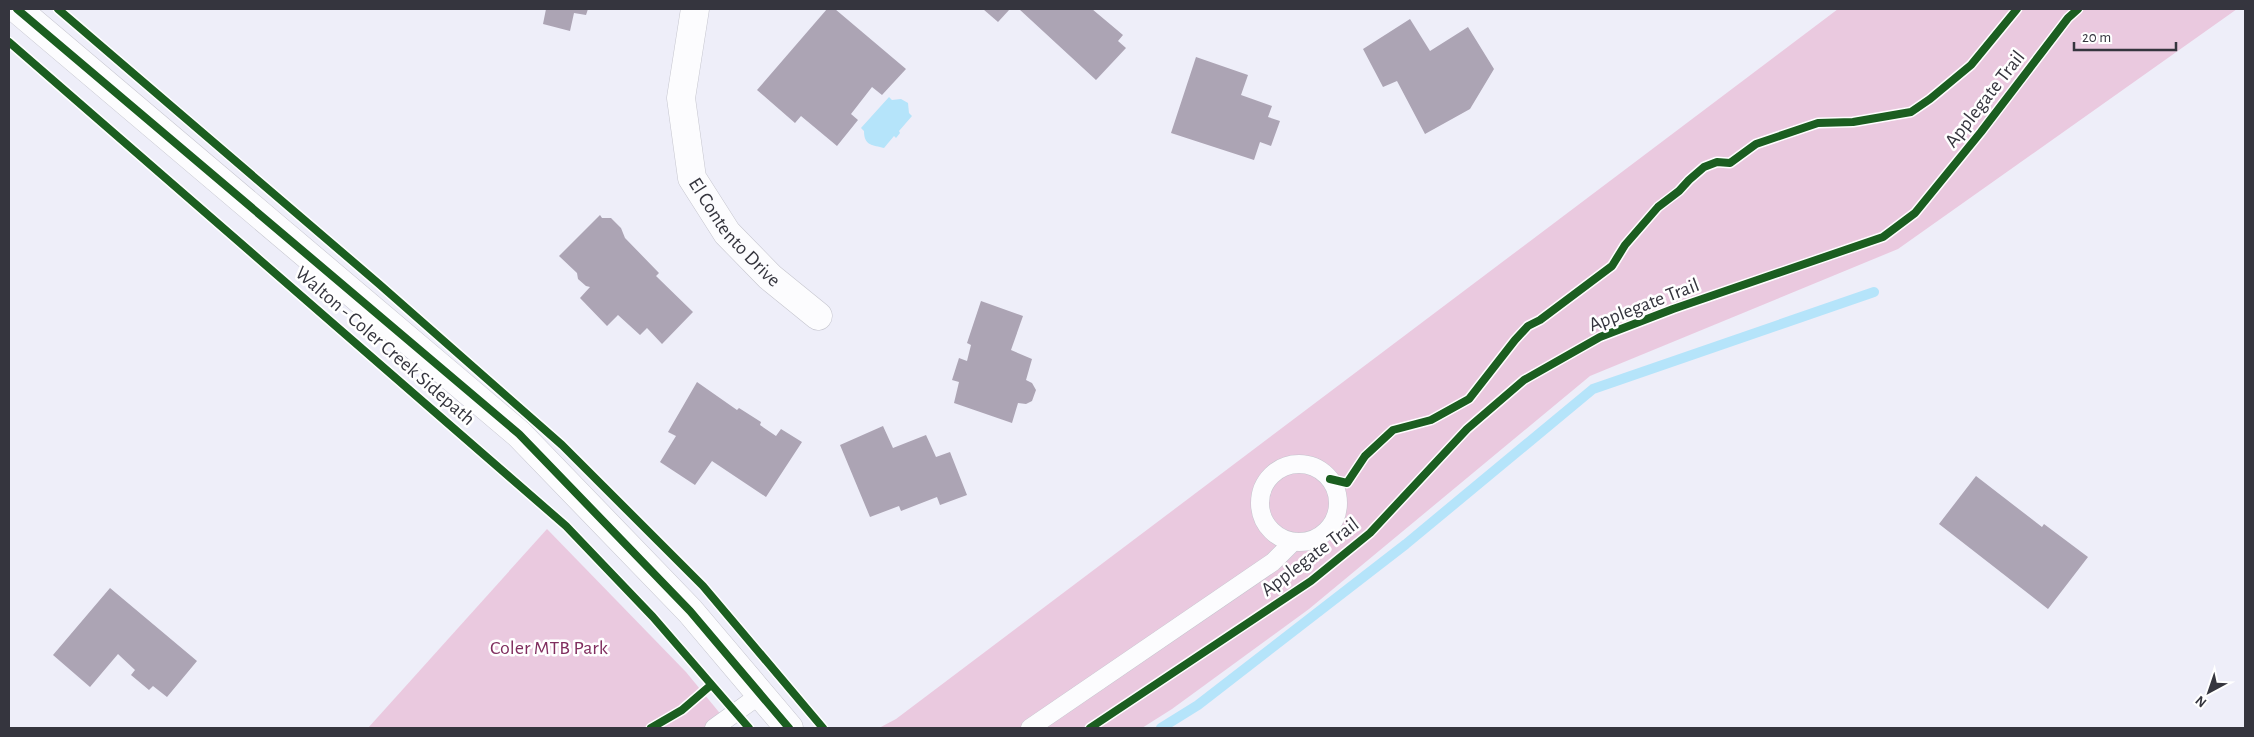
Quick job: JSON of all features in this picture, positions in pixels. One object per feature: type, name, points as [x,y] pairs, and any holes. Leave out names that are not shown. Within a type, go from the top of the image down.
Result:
[{"type":"street","points":[[17,9],[519,434],[690,611],[789,728]]},
{"type":"street","name":"El Contento Drive","points":[[695,9],[681,98],[692,178],[727,233],[770,277],[818,316]]},
{"type":"lane","points":[[1030,728],[1273,562],[1293,542],[1306,542],[1319,537],[1329,528],[1336,517],[1338,504],[1336,491],[1330,479],[1320,470],[1307,465],[1295,464],[1283,467],[1272,474],[1264,484],[1260,496],[1260,508],[1264,520],[1271,531],[1281,538],[1293,542]]},
{"type":"lane","points":[[714,728],[761,694]]},
{"type":"green space","points":[[1838,9],[2237,9],[1898,249],[1590,376],[1309,609],[1172,709],[1142,728],[879,728],[896,719]]},
{"type":"green space","name":"Coler MTB Park","points":[[547,529],[686,672],[732,728],[368,728]]},
{"type":"water","points":[[889,97],[892,100],[901,99],[908,103],[909,113],[912,116],[899,131],[900,133],[896,138],[894,136],[884,148],[867,142],[864,131],[861,128]]},
{"type":"building","points":[[546,9],[588,9],[586,15],[574,13],[570,31],[543,24]]},
{"type":"building","points":[[827,9],[835,9],[906,69],[882,95],[872,87],[851,114],[858,120],[837,146],[801,116],[795,123],[757,90]]},
{"type":"building","points":[[983,9],[1010,9],[998,22]]},
{"type":"building","points":[[1019,9],[1092,9],[1123,35],[1118,41],[1126,48],[1096,80]]},
{"type":"building","points":[[1410,19],[1430,51],[1468,27],[1494,69],[1470,109],[1425,134],[1397,81],[1383,87],[1363,49]]},
{"type":"building","points":[[1196,57],[1248,75],[1241,95],[1272,106],[1268,117],[1280,121],[1271,146],[1260,142],[1254,160],[1171,133]]},
{"type":"building","points":[[600,215],[602,218],[611,218],[621,228],[625,238],[659,273],[656,276],[693,312],[662,344],[647,328],[640,335],[618,315],[607,326],[580,298],[590,287],[578,279],[577,273],[559,256]]},
{"type":"building","points":[[981,301],[1023,316],[1011,350],[1032,359],[1026,380],[1032,383],[1036,390],[1032,401],[1026,404],[1018,403],[1012,423],[954,403],[959,382],[952,380],[959,358],[967,361],[971,345],[967,343]]},
{"type":"building","points":[[697,382],[737,410],[739,408],[761,422],[760,425],[776,436],[781,429],[802,442],[766,497],[712,461],[695,485],[660,462],[676,436],[668,432]]},
{"type":"building","points":[[883,426],[893,448],[926,435],[936,457],[950,452],[967,495],[940,505],[937,497],[901,511],[899,506],[870,517],[840,445]]},
{"type":"building","points":[[1976,476],[2042,527],[2044,524],[2088,557],[2048,609],[1939,524]]},
{"type":"building","points":[[110,588],[197,661],[167,697],[153,686],[149,690],[131,675],[135,670],[118,654],[90,687],[53,655]]},
{"type":"waterway","points":[[1161,728],[1198,705],[1406,544],[1593,389],[1874,292]]},
{"type":"cycle path","name":"Walton - Coler Creek Sidepath","points":[[17,9],[519,434],[690,611],[789,728]]},
{"type":"cycle path","points":[[58,9],[379,284],[562,445],[703,586],[823,728]]},
{"type":"cycle path","points":[[1330,479],[1347,483],[1365,456],[1393,430],[1431,420],[1469,399],[1528,326],[1540,320],[1612,266],[1625,245],[1658,207],[1679,191],[1704,167],[1717,162],[1730,163],[1756,144],[1818,123],[1853,122],[1911,112],[1971,65],[2017,9]]},
{"type":"cycle path","name":"Applegate Trail","points":[[1090,728],[1311,581],[1370,533],[1467,429],[1524,380],[1600,337],[1673,309],[1883,237],[1915,213],[1981,132],[2068,18],[2078,9]]},
{"type":"cycle path","name":"Walton - Coler Creek Sidepath","points":[[9,42],[566,526],[653,617],[749,728]]},
{"type":"cycle path","points":[[651,728],[682,710],[711,685]]}]
